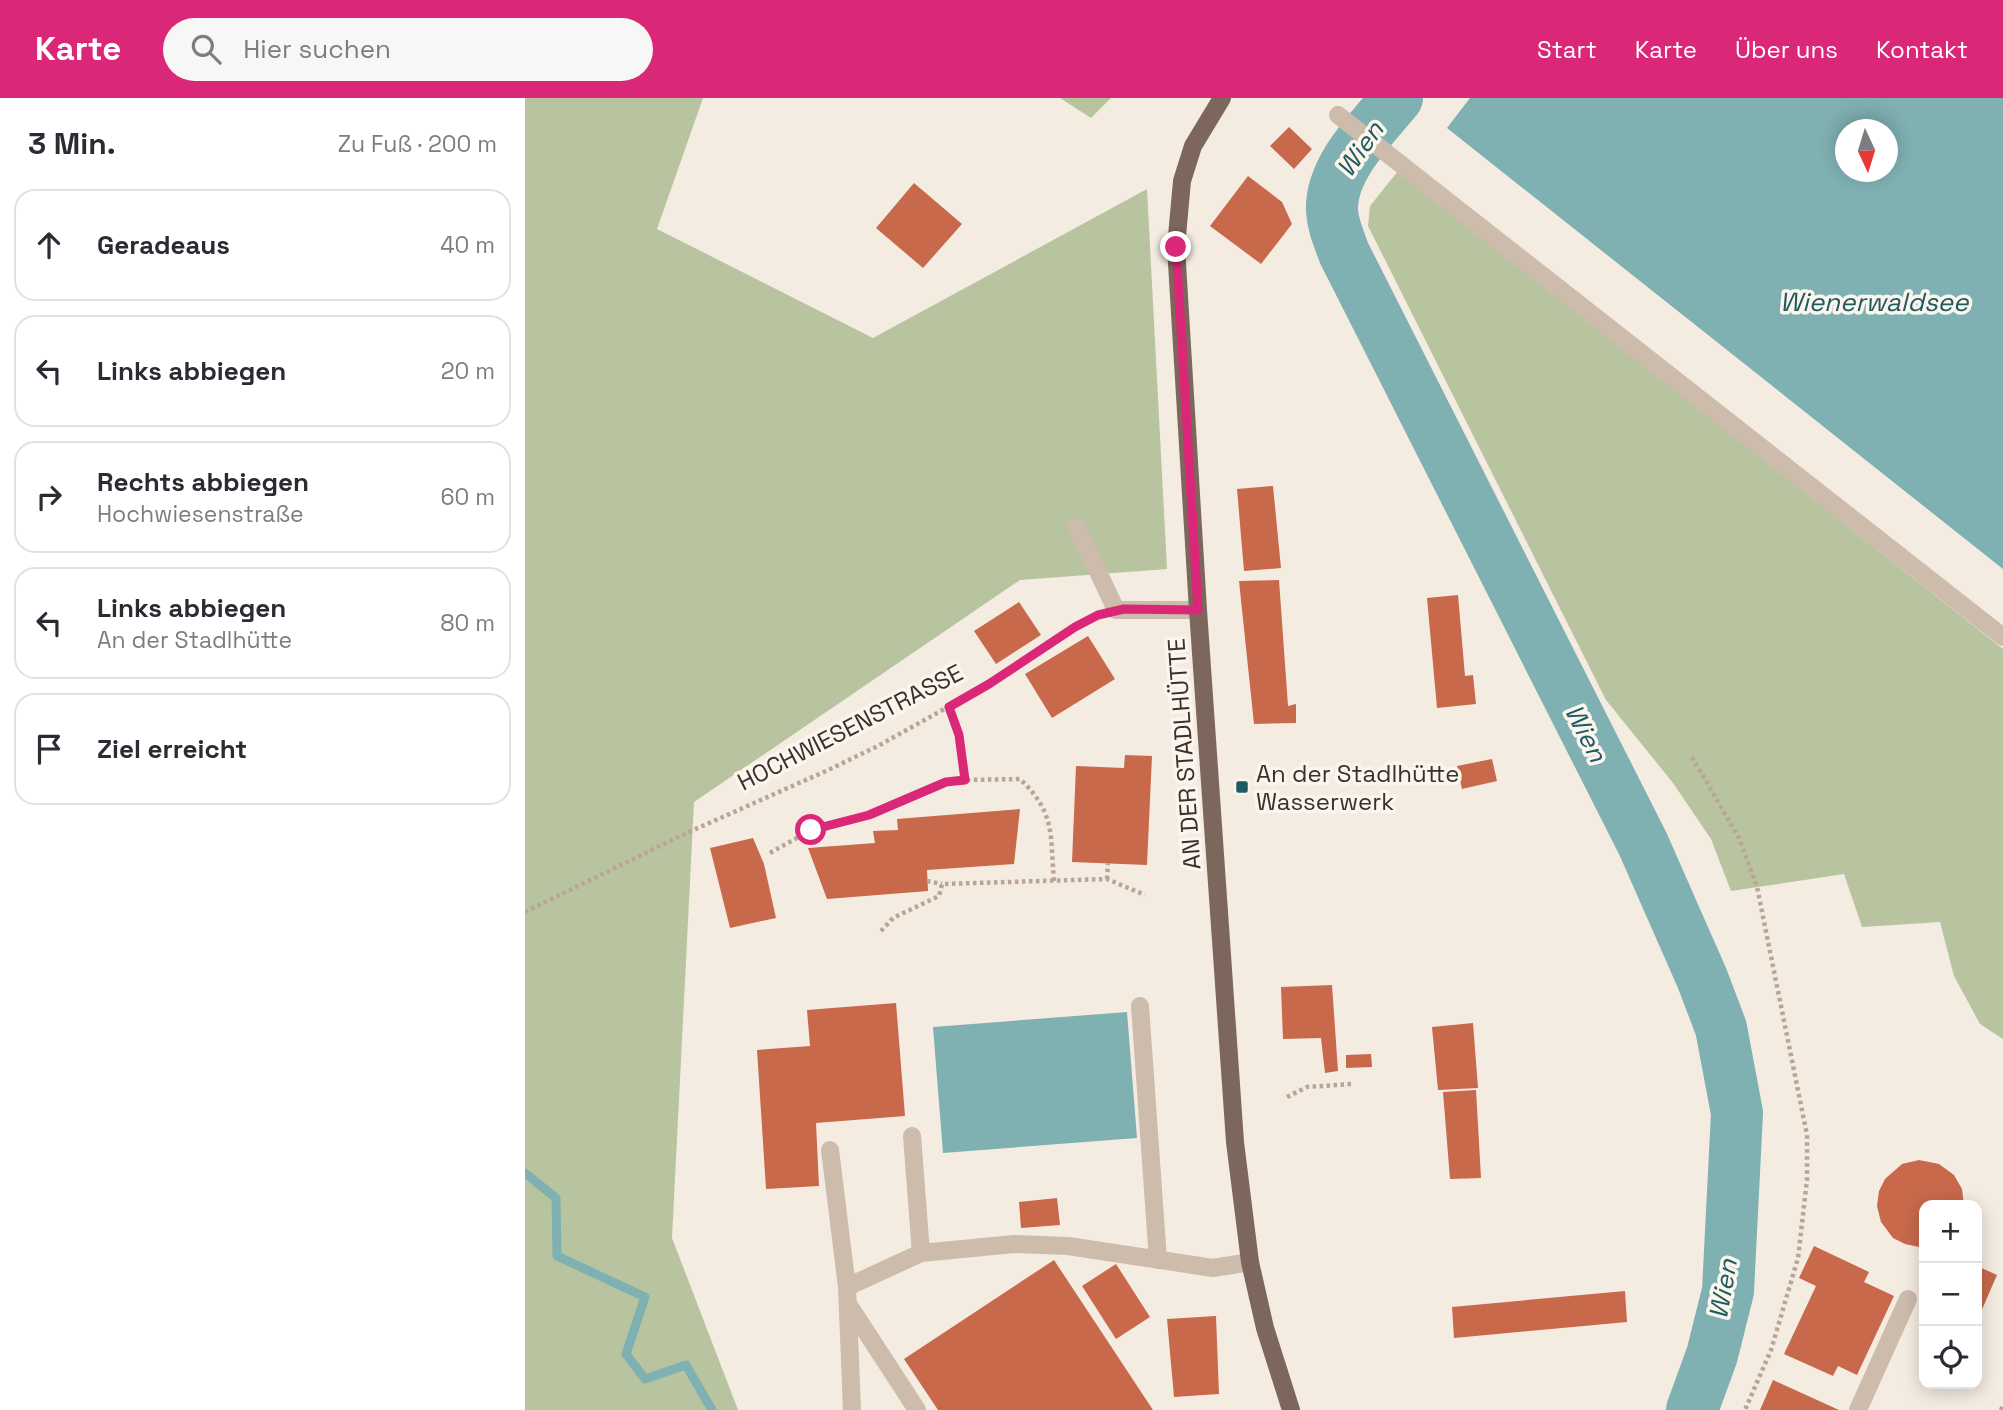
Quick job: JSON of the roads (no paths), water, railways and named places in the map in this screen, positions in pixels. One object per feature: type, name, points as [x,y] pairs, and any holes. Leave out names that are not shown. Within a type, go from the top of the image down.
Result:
[{"type":"main road","name":"AN DER STADLHÜTTE","points":[[1222,98],[1193,146],[1182,181],[1176,247],[1235,1142],[1250,1262],[1265,1328],[1291,1410]]},
{"type":"street","points":[[1338,115],[2003,637]]},
{"type":"street","points":[[1077,527],[1116,610],[1198,610]]},
{"type":"street","points":[[1140,1006],[1158,1260]]},
{"type":"street","points":[[912,1136],[921,1253]]},
{"type":"street","points":[[830,1150],[847,1296],[852,1410]]},
{"type":"street","points":[[847,1296],[921,1253],[1014,1244],[1068,1246],[1213,1268],[1250,1262]]},
{"type":"street","points":[[847,1296],[917,1410]]},
{"type":"street","points":[[1859,1410],[1908,1299]]},
{"type":"water","name":"Wienerwaldsee","points":[[1470,98],[2003,98],[2003,569],[1447,128]]},
{"type":"water","points":[[1127,1012],[1137,1138],[943,1153],[933,1027]]},
{"type":"waterway","name":"Wien","points":[[1397,98],[1354,150],[1338,180],[1332,211],[1338,238],[1643,844],[1721,1028],[1737,1113],[1728,1291],[1712,1355],[1692,1410]]},
{"type":"waterway","points":[[525,1173],[556,1198],[557,1256],[645,1297],[626,1354],[645,1379],[686,1365],[712,1410]]},
{"type":"place","name":"An der Stadlhütte Wasserwerk","points":[[1242,787]]}]
